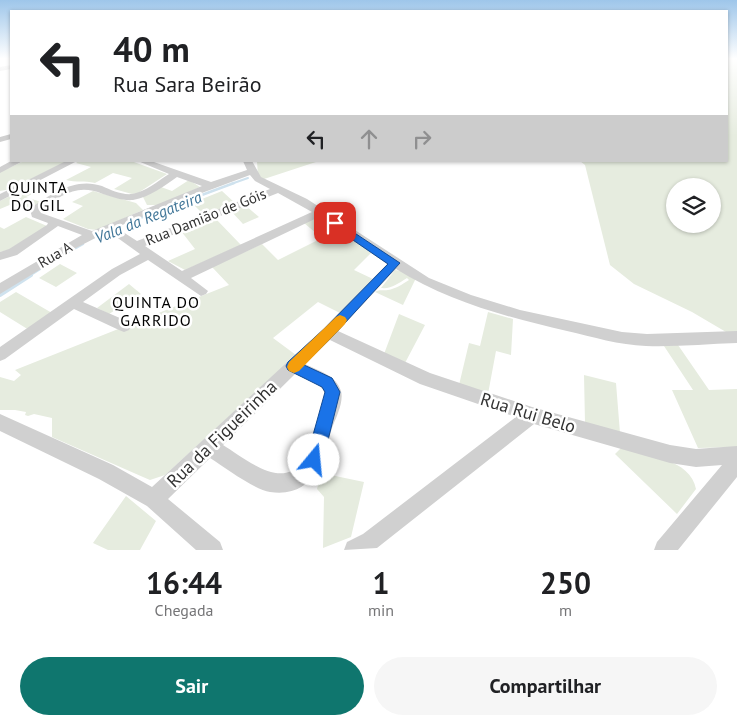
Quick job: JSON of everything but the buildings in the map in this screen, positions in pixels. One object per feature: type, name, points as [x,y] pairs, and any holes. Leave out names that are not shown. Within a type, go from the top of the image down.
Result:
[{"type":"street","points":[[0,170],[17,162]]},
{"type":"street","points":[[1,197],[71,162]]},
{"type":"street","points":[[145,162],[212,186]]},
{"type":"street","points":[[247,164],[258,179],[303,201],[395,263],[435,286],[467,299],[566,326],[635,340],[737,337]]},
{"type":"street","name":"Rua A","points":[[0,289],[47,259],[92,235],[212,186],[247,164]]},
{"type":"street","points":[[92,235],[36,215],[35,210],[78,186],[90,186],[124,197],[133,197],[142,194],[177,173]]},
{"type":"street","name":"Rua Damião de Góis","points":[[135,246],[278,189]]},
{"type":"street","points":[[181,277],[320,212]]},
{"type":"street","points":[[0,256],[13,252],[48,230],[54,224],[51,220]]},
{"type":"street","points":[[119,234],[201,291]]},
{"type":"street","points":[[0,356],[116,272],[148,255]]},
{"type":"street","name":"Rua da Figueirinha","points":[[154,499],[328,332],[395,263]]},
{"type":"street","points":[[72,303],[124,326]]},
{"type":"street","name":"Rua Rui Belo","points":[[328,332],[426,379],[532,415],[670,454],[696,458],[737,455]]},
{"type":"street","points":[[208,447],[268,482],[276,484],[296,481],[304,476],[314,460],[333,392],[327,382],[293,366]]},
{"type":"street","points":[[355,550],[370,541],[532,415]]},
{"type":"street","points":[[0,422],[106,472],[154,499],[212,550]]},
{"type":"street","points":[[665,550],[737,462]]},
{"type":"shaded area","points":[[728,85],[737,85],[737,332],[726,332],[692,312],[634,284],[610,265],[585,165],[581,162],[728,162]]},
{"type":"shaded area","points":[[22,162],[66,162],[11,189],[0,191],[0,172]]},
{"type":"shaded area","points":[[134,162],[167,174],[138,193],[132,194],[114,189],[132,178],[113,173],[95,183],[66,180],[91,167],[76,163]]},
{"type":"shaded area","points":[[257,162],[316,162],[261,180],[258,177]]},
{"type":"shaded area","points":[[189,180],[200,187],[158,205],[147,205],[143,197],[161,187],[172,191]]},
{"type":"shaded area","points":[[22,190],[32,194],[26,197],[41,202],[28,210],[12,204],[0,209],[0,201]]},
{"type":"shaded area","points":[[93,191],[136,203],[143,210],[97,230],[88,229],[63,219],[83,206],[72,202]]},
{"type":"shaded area","points":[[222,191],[235,203],[204,215],[192,203]]},
{"type":"shaded area","points":[[245,205],[259,217],[243,224],[231,211]]},
{"type":"shaded area","points":[[26,217],[47,226],[8,250],[0,252],[0,227],[4,229]]},
{"type":"shaded area","points":[[215,218],[241,245],[185,270],[168,261],[195,249],[181,231]]},
{"type":"shaded area","points":[[313,219],[323,220],[372,252],[354,270],[373,279],[340,313],[318,302],[273,338],[296,355],[165,475],[150,480],[52,437],[52,418],[34,414],[28,416],[25,415],[26,412],[15,410],[0,410],[0,377],[14,381],[21,375],[15,370],[229,285],[212,267],[262,244],[278,260],[322,238],[304,223]]},
{"type":"shaded area","points":[[60,264],[77,273],[56,287],[39,278]]},
{"type":"shaded area","points":[[395,270],[416,278],[403,305],[375,292],[393,289],[409,280],[407,278],[391,287],[381,288]]},
{"type":"shaded area","points":[[129,284],[141,294],[109,314],[97,308]]},
{"type":"shaded area","points":[[16,292],[52,313],[29,330],[0,312],[0,302]]},
{"type":"shaded area","points":[[488,312],[513,319],[511,355],[496,351],[488,394],[459,385],[469,343],[480,346]]},
{"type":"shaded area","points":[[399,314],[425,325],[405,363],[384,354]]},
{"type":"shaded area","points":[[678,345],[709,390],[737,389],[737,447],[698,448],[672,390],[693,390],[664,346]]},
{"type":"shaded area","points":[[584,375],[616,383],[620,433],[585,423]]},
{"type":"shaded area","points":[[621,448],[666,460],[686,471],[696,489],[677,514],[615,454]]},
{"type":"shaded area","points":[[321,473],[364,482],[351,537],[323,548],[324,497],[317,489]]},
{"type":"shaded area","points":[[126,496],[156,521],[140,550],[108,550],[93,543]]},
{"type":"waterway","name":"Vala da Regateira","points":[[231,184],[248,178]]},
{"type":"waterway","name":"Vala da Regateira","points":[[132,221],[234,183]]},
{"type":"waterway","name":"Vala da Regateira","points":[[67,253],[83,244]]},
{"type":"waterway","name":"Vala da Regateira","points":[[29,276],[40,269]]},
{"type":"waterway","name":"Vala da Regateira","points":[[0,295],[31,275]]},
{"type":"slow traffic","points":[[294,367],[340,320]]},
{"type":"district","name":"QUINTA DO GIL","points":[[38,196]]},
{"type":"district","name":"QUINTA DO GARRIDO","points":[[156,311]]},
{"type":"route","points":[[314,460],[333,398],[333,392],[327,382],[293,366],[395,263],[335,223]]}]
